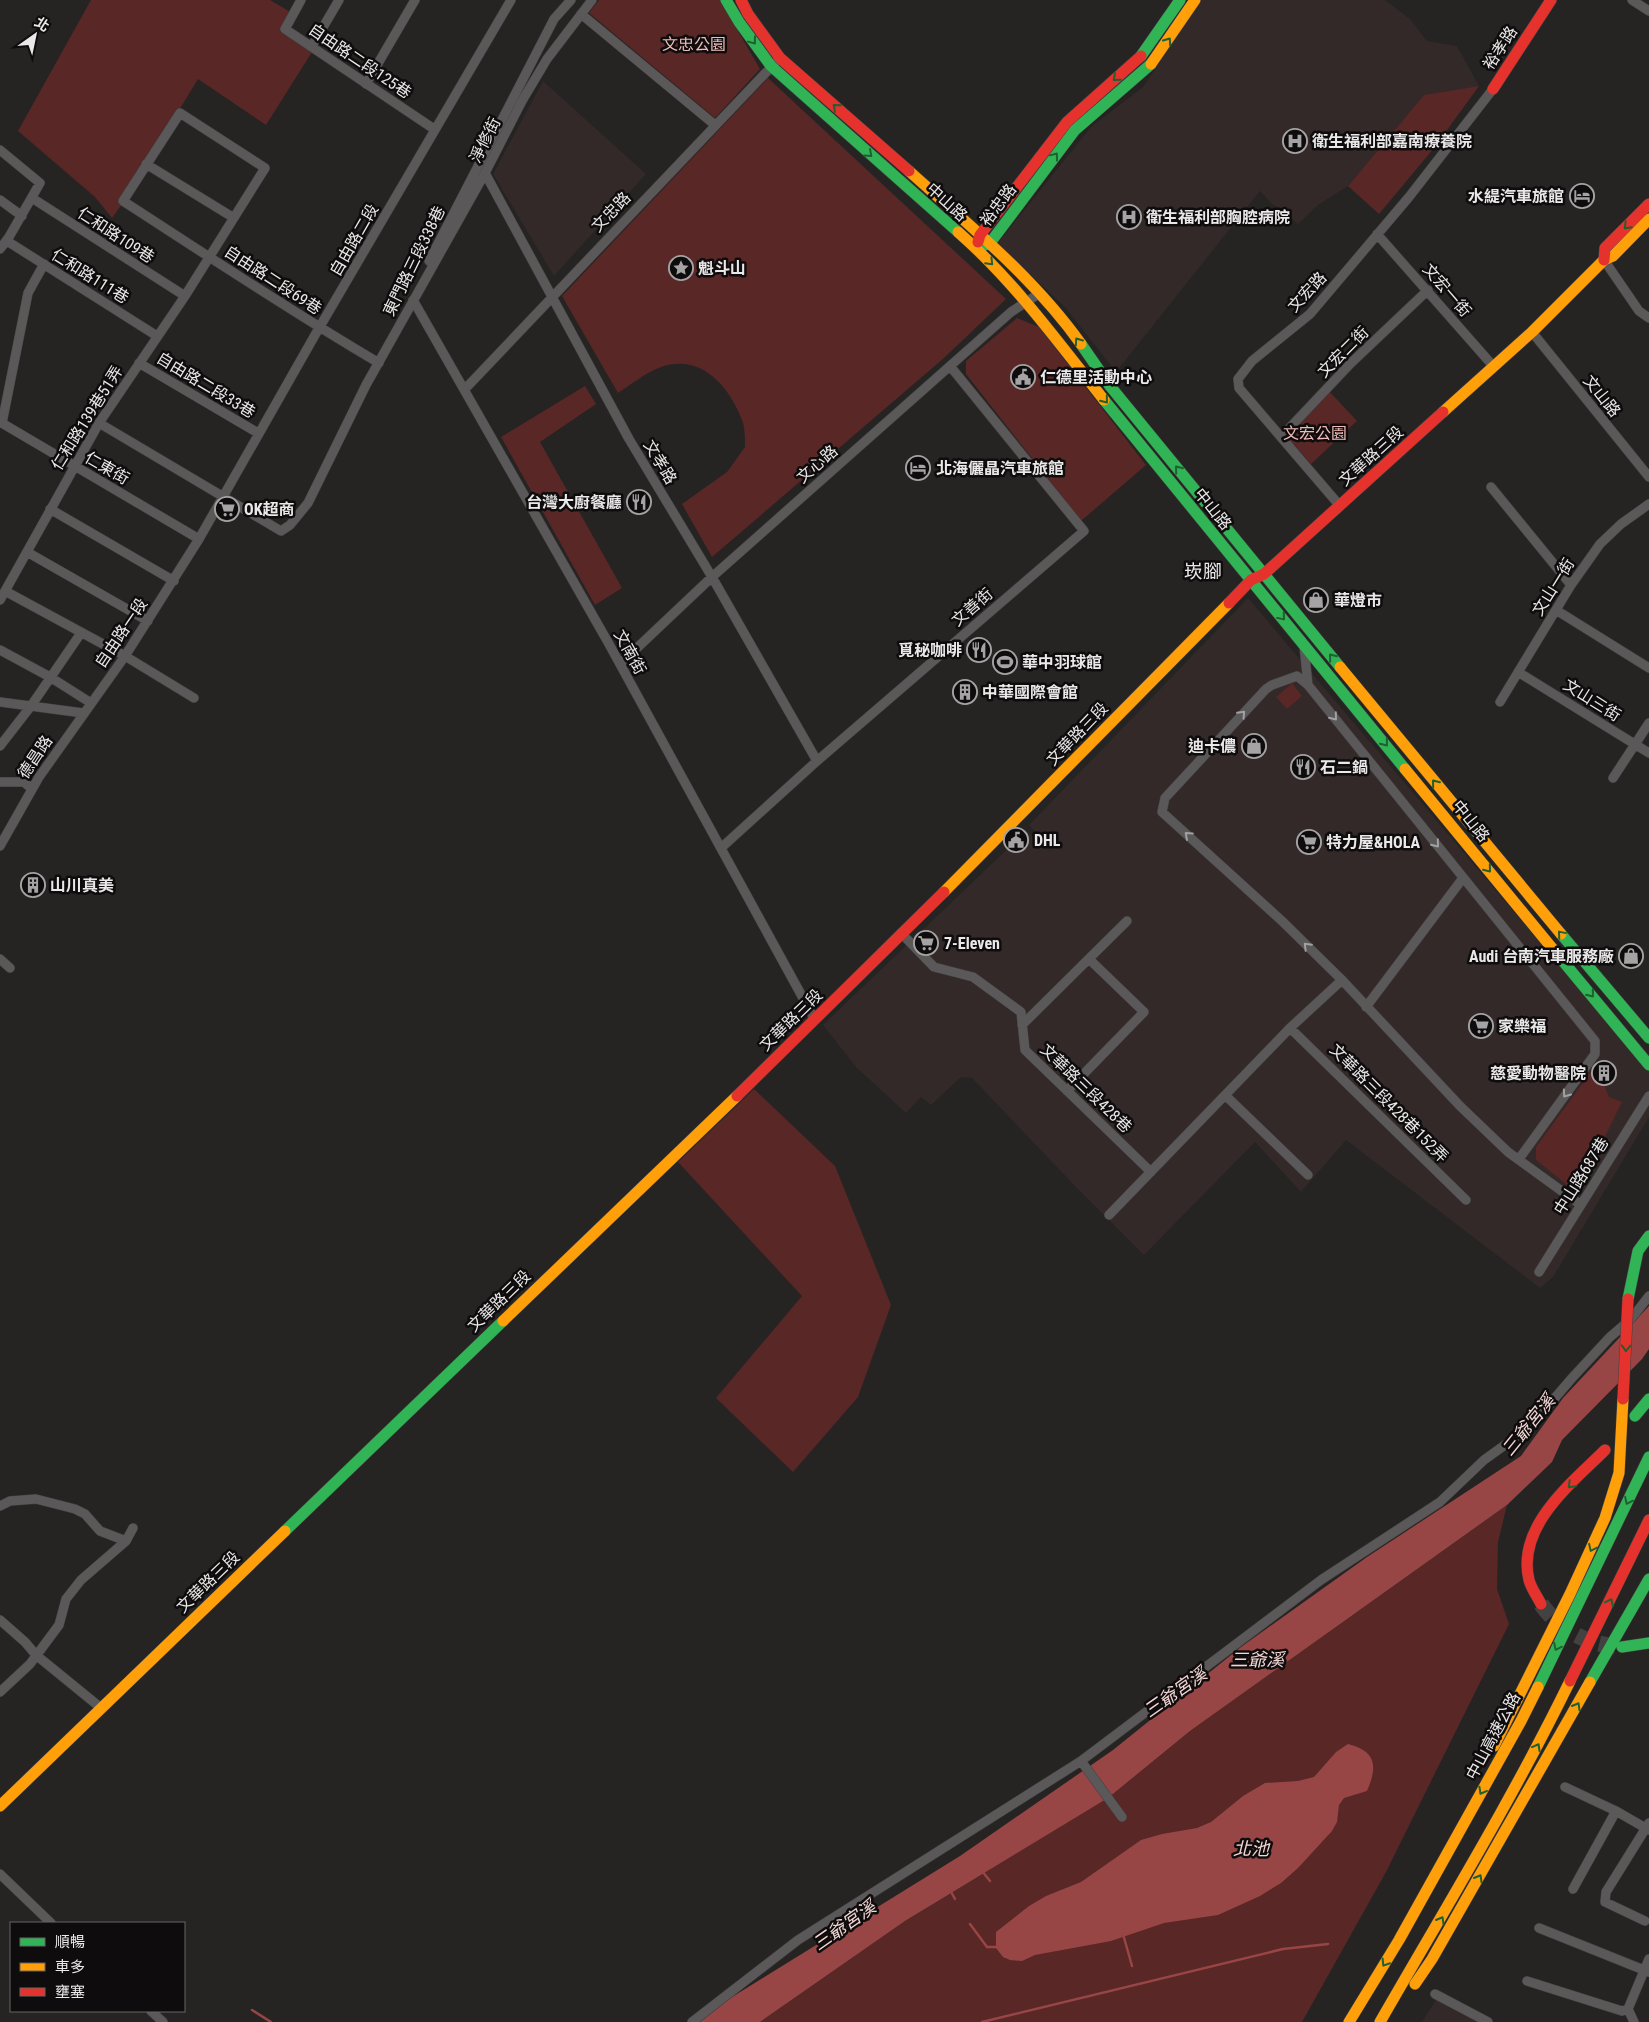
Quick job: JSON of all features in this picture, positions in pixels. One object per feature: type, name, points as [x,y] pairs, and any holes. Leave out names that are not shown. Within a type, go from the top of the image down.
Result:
[{"type":"main road","name":"中山路","points":[[726,0],[739,22],[776,62],[976,248],[1025,302],[1649,1064]]},
{"type":"main road","name":"中山路","points":[[741,0],[776,62],[990,243],[1063,319],[1110,386],[1445,795],[1649,1038]]},
{"type":"main road","name":"裕忠路","points":[[976,248],[990,243],[1067,122],[1142,55],[1180,0]]},
{"type":"main road","name":"裕忠路","points":[[976,248],[980,235],[1021,192],[1075,130],[1152,63],[1194,0]]},
{"type":"main road","name":"裕孝路","points":[[1493,89],[1551,0]]},
{"type":"main road","points":[[1649,204],[1605,254],[1613,256],[1649,219]]},
{"type":"main road","name":"文華路三段","points":[[0,1806],[815,1020],[984,852],[1251,580],[1264,574],[1494,367],[1532,332],[1605,254]]},
{"type":"main road","points":[[1399,1940],[1425,1878],[1523,1690],[1602,1528],[1618,1473],[1624,1399],[1628,1299],[1638,1251],[1649,1228]]},
{"type":"main road","points":[[1638,1251],[1649,1236]]},
{"type":"main road","points":[[1636,1416],[1649,1399]]},
{"type":"main road","points":[[1541,1604],[1533,1592],[1528,1572],[1528,1548],[1533,1532],[1555,1500],[1605,1450]]},
{"type":"main road","name":"中山高速公路","points":[[1349,2022],[1399,1940],[1521,1721],[1649,1457]]},
{"type":"main road","points":[[1380,2022],[1482,1847],[1544,1735],[1649,1520]]},
{"type":"main road","points":[[1387,2022],[1432,1959],[1649,1579]]},
{"type":"main road","points":[[1622,1647],[1649,1643]]},
{"type":"street","name":"自由路二段125巷","points":[[301,0],[285,29],[434,129]]},
{"type":"street","points":[[312,46],[339,0]]},
{"type":"street","points":[[366,84],[415,0]]},
{"type":"street","name":"自由路二段","points":[[223,496],[434,129],[511,0]]},
{"type":"street","name":"東門路三段338巷","points":[[223,496],[281,531],[290,525],[308,503],[338,439],[414,300],[414,289],[554,19],[571,0]]},
{"type":"street","name":"淨修街","points":[[414,300],[485,173],[522,101],[547,59],[592,0]]},
{"type":"street","points":[[1632,0],[1649,11]]},
{"type":"street","points":[[581,14],[715,125]]},
{"type":"street","name":"文忠路","points":[[465,389],[776,62]]},
{"type":"street","name":"文宏路","points":[[1340,506],[1239,388],[1238,380],[1252,362],[1310,314],[1409,196],[1493,89]]},
{"type":"street","name":"仁和路139巷51弄","points":[[0,600],[99,423],[185,296],[265,168],[180,112],[146,164]]},
{"type":"street","points":[[0,150],[40,183],[7,241],[0,249]]},
{"type":"street","points":[[146,164],[234,218]]},
{"type":"street","name":"自由路二段69巷","points":[[146,164],[123,202],[319,328],[379,363]]},
{"type":"street","name":"文孝路","points":[[485,173],[629,438],[712,577],[817,761]]},
{"type":"street","name":"仁和路109巷","points":[[32,198],[185,296]]},
{"type":"street","points":[[0,200],[22,216]]},
{"type":"street","name":"文宏一街","points":[[1377,234],[1494,367]]},
{"type":"street","name":"仁和路111巷","points":[[7,241],[157,336]]},
{"type":"street","points":[[1605,254],[1639,311],[1649,318]]},
{"type":"street","points":[[1,422],[28,293],[44,264]]},
{"type":"street","name":"文宏二街","points":[[1280,437],[1351,363],[1428,290]]},
{"type":"street","name":"文心路","points":[[620,664],[712,577],[950,366],[1025,302],[1040,293]]},
{"type":"street","name":"文南街","points":[[414,300],[620,664],[815,1020]]},
{"type":"street","name":"文山路","points":[[1532,332],[1649,477]]},
{"type":"street","name":"自由路二段33巷","points":[[139,363],[258,433]]},
{"type":"street","name":"文善街","points":[[721,848],[817,761],[1084,531],[950,366]]},
{"type":"street","name":"仁東街","points":[[1,422],[199,539]]},
{"type":"street","points":[[99,423],[223,496]]},
{"type":"street","points":[[1491,487],[1571,585]]},
{"type":"street","name":"自由路一段","points":[[83,713],[174,581],[223,496]]},
{"type":"street","name":"文山一街","points":[[1500,702],[1571,585],[1600,544],[1621,524],[1649,504]]},
{"type":"street","points":[[50,509],[174,581]]},
{"type":"street","points":[[26,552],[148,621]]},
{"type":"street","points":[[5,591],[82,632],[194,698]]},
{"type":"street","points":[[1556,610],[1649,668]]},
{"type":"street","points":[[0,746],[31,706],[82,632]]},
{"type":"street","points":[[1304,643],[1308,685]]},
{"type":"street","points":[[0,650],[50,677],[91,703]]},
{"type":"street","name":"文山三街","points":[[1518,672],[1649,754]]},
{"type":"street","points":[[1519,1159],[1595,1054],[1595,1041],[1308,685],[1297,676],[1272,685],[1266,689],[1165,798],[1162,812],[1282,921],[1342,980],[1460,1106],[1508,1152],[1581,1205]]},
{"type":"street","points":[[0,702],[83,713]]},
{"type":"street","name":"德昌路","points":[[0,846],[32,789],[83,713]]},
{"type":"street","points":[[1613,778],[1649,723]]},
{"type":"street","points":[[0,782],[24,782],[32,789]]},
{"type":"street","points":[[1366,1007],[1463,878]]},
{"type":"street","points":[[1022,1025],[1126,921]]},
{"type":"street","name":"文華路三段428巷","points":[[901,933],[934,967],[974,978],[1021,1012],[1025,1050],[1151,1172]]},
{"type":"street","points":[[1067,1091],[1144,1012],[1089,958]]},
{"type":"street","points":[[0,959],[10,968]]},
{"type":"street","points":[[1109,1216],[1290,1028],[1342,980]]},
{"type":"street","name":"文華路三段428巷152弄","points":[[1290,1028],[1466,1200]]},
{"type":"street","points":[[1225,1096],[1308,1175]]},
{"type":"street","name":"中山路687巷","points":[[1539,1272],[1649,1096]]},
{"type":"street","points":[[692,2022],[798,1940],[1083,1764],[1321,1580],[1440,1502],[1484,1460],[1530,1427],[1610,1337],[1631,1319],[1649,1296]]},
{"type":"street","points":[[0,1506],[10,1501],[36,1500],[75,1509],[85,1514],[100,1531],[126,1541]]},
{"type":"street","points":[[0,1692],[30,1664],[59,1625],[66,1599],[81,1580],[126,1541],[133,1528]]},
{"type":"street","points":[[0,1620],[25,1642],[36,1655],[101,1708]]},
{"type":"street","points":[[1083,1764],[1113,1808],[1122,1817]]},
{"type":"street","points":[[1565,1787],[1648,1827],[1606,1892],[1605,1902],[1645,1920]]},
{"type":"street","points":[[1573,1889],[1616,1811]]},
{"type":"street","points":[[0,1874],[50,1922]]},
{"type":"street","points":[[1539,1928],[1647,1971]]},
{"type":"street","points":[[1526,1981],[1622,2011],[1628,2009],[1647,1971],[1649,1960]]},
{"type":"street","points":[[1435,1994],[1488,2022]]},
{"type":"street","points":[[1628,2009],[1634,2022]]},
{"type":"street","points":[[152,2012],[163,2022]]},
{"type":"shaded area","points":[[1202,0],[1385,0],[1410,19],[1427,41],[1457,46],[1479,86],[1424,96],[1348,186],[1318,205],[1298,224],[1272,204],[1260,191],[1116,372],[1065,307],[997,244],[1091,127],[1143,87]]},
{"type":"shaded area","points":[[543,81],[646,174],[554,276],[493,174]]},
{"type":"shaded area","points":[[1248,598],[1649,1071],[1649,1117],[1553,1277],[1540,1288],[1346,1140],[1301,1192],[1255,1142],[1144,1255],[972,1078],[961,1077],[931,1105],[921,1097],[906,1113],[856,1067],[823,1025],[1026,831],[1052,852],[1029,825]]},
{"type":"shaded area","points":[[1437,1998],[1480,2022],[1422,2022]]},
{"type":"green space","points":[[91,0],[270,0],[292,13],[282,31],[312,52],[266,125],[198,79],[112,218],[95,197],[18,131]]},
{"type":"green space","name":"文忠公園","points":[[599,0],[720,0],[760,69],[715,118],[589,13]]},
{"type":"green space","points":[[768,78],[1006,299],[944,358],[712,557],[682,504],[727,472],[745,447],[744,426],[736,407],[729,395],[712,376],[701,369],[689,365],[675,364],[661,367],[644,375],[618,393],[562,296]]},
{"type":"green space","points":[[1479,86],[1434,148],[1379,214],[1348,186],[1424,95]]},
{"type":"green space","points":[[1017,318],[1039,327],[1146,465],[1081,521],[966,374],[966,361]]},
{"type":"green space","points":[[585,386],[596,404],[540,442],[622,588],[595,605],[501,437]]},
{"type":"green space","name":"文宏公園","points":[[1329,391],[1357,421],[1311,464],[1290,440],[1294,425]]},
{"type":"green space","points":[[1292,683],[1302,696],[1287,709],[1276,697]]},
{"type":"green space","points":[[1593,1069],[1604,1084],[1609,1097],[1622,1102],[1581,1186],[1572,1189],[1536,1160],[1536,1147]]},
{"type":"green space","points":[[754,1089],[835,1166],[891,1305],[858,1397],[793,1472],[716,1398],[802,1296],[678,1162]]},
{"type":"green space","points":[[1507,1505],[1498,1542],[1497,1589],[1509,1624],[1386,1872],[1302,2022],[760,2022],[905,1921],[1108,1798],[1190,1731]]},
{"type":"water","name":"三爺溪","points":[[1649,1306],[1649,1349],[1642,1359],[1562,1440],[1552,1462],[1507,1505],[1190,1731],[1108,1798],[905,1921],[760,2022],[700,2022],[732,1997],[960,1856],[1113,1750],[1241,1647],[1367,1557],[1521,1456],[1563,1398]]},
{"type":"water","name":"北池","points":[[1348,1744],[1364,1751],[1372,1761],[1373,1774],[1367,1791],[1344,1798],[1339,1805],[1337,1822],[1332,1831],[1298,1868],[1281,1883],[1260,1896],[1218,1915],[1164,1923],[1111,1941],[1035,1955],[1022,1961],[1003,1957],[996,1948],[996,1932],[1029,1906],[1046,1896],[1081,1882],[1141,1840],[1197,1828],[1211,1822],[1243,1796],[1265,1783],[1298,1781],[1314,1777],[1336,1752]]},
{"type":"waterway","points":[[982,1871],[990,1881]]},
{"type":"waterway","points":[[950,1890],[955,1899]]},
{"type":"waterway","points":[[970,1924],[987,1947],[998,1947]]},
{"type":"waterway","points":[[1123,1934],[1132,1966]]},
{"type":"waterway","points":[[982,2022],[1283,1949],[1328,1944]]},
{"type":"waterway","points":[[252,2010],[271,2022]]},
{"type":"tunnel","points":[[1541,1604],[1557,1622],[1577,1635],[1598,1643],[1622,1647]]},
{"type":"traffic: fast","points":[[726,0],[739,22],[771,66],[958,232]]},
{"type":"traffic: fast","points":[[1141,56],[1180,0]]},
{"type":"traffic: fast","points":[[982,246],[990,243],[1075,130],[1151,64]]},
{"type":"traffic: fast","points":[[1081,344],[1110,386],[1340,667]]},
{"type":"traffic: fast","points":[[1104,400],[1405,769]]},
{"type":"traffic: fast","points":[[1561,934],[1649,1038]]},
{"type":"traffic: fast","points":[[1552,948],[1649,1065]]},
{"type":"traffic: fast","points":[[1628,1299],[1638,1251],[1649,1236]]},
{"type":"traffic: fast","points":[[285,1531],[503,1321]]},
{"type":"traffic: fast","points":[[1635,1416],[1649,1399]]},
{"type":"traffic: fast","points":[[1538,1687],[1649,1457]]},
{"type":"traffic: fast","points":[[1590,1682],[1649,1579]]},
{"type":"traffic: fast","points":[[1622,1647],[1649,1643]]},
{"type":"traffic: slow","points":[[1151,64],[1195,0]]},
{"type":"traffic: slow","points":[[909,171],[1022,274],[1063,320],[1081,344]]},
{"type":"traffic: slow","points":[[1443,412],[1532,332],[1604,260],[1613,256],[1649,219]]},
{"type":"traffic: slow","points":[[958,232],[1017,291],[1104,400]]},
{"type":"traffic: slow","points":[[944,892],[1229,603]]},
{"type":"traffic: slow","points":[[1340,667],[1561,934]]},
{"type":"traffic: slow","points":[[1405,769],[1552,948]]},
{"type":"traffic: slow","points":[[503,1321],[737,1096]]},
{"type":"traffic: slow","points":[[1494,1746],[1570,1594],[1605,1518],[1619,1473],[1623,1399]]},
{"type":"traffic: slow","points":[[0,1806],[285,1531]]},
{"type":"traffic: slow","points":[[1380,2022],[1502,1811],[1570,1681]]},
{"type":"traffic: slow","points":[[1415,1984],[1432,1959],[1590,1682]]},
{"type":"traffic: slow","points":[[1349,2022],[1399,1940],[1538,1687]]},
{"type":"traffic: jam","points":[[741,0],[748,14],[780,58],[909,171]]},
{"type":"traffic: jam","points":[[1493,89],[1551,0]]},
{"type":"traffic: jam","points":[[978,242],[980,235],[1067,122],[1141,56]]},
{"type":"traffic: jam","points":[[1604,260],[1605,248],[1649,204]]},
{"type":"traffic: jam","points":[[1229,603],[1251,580],[1264,574],[1443,412]]},
{"type":"traffic: jam","points":[[737,1096],[944,892]]},
{"type":"traffic: jam","points":[[1623,1399],[1628,1299]]},
{"type":"traffic: jam","points":[[1541,1604],[1529,1580],[1527,1560],[1531,1542],[1539,1524],[1550,1507],[1563,1491],[1605,1450]]},
{"type":"traffic: jam","points":[[1570,1681],[1649,1520]]},
{"type":"place","name":"衛生福利部嘉南療養院","points":[[1295,141]]},
{"type":"place","name":"水緹汽車旅館","points":[[1582,196]]},
{"type":"place","name":"衛生福利部胸腔病院","points":[[1129,217]]},
{"type":"place","name":"魁斗山","points":[[681,268]]},
{"type":"place","name":"仁德里活動中心","points":[[1023,377]]},
{"type":"place","name":"北海儷晶汽車旅館","points":[[918,468]]},
{"type":"place","name":"台灣大廚餐廳","points":[[639,502]]},
{"type":"place","name":"OK超商","points":[[227,509]]},
{"type":"place","name":"華燈市","points":[[1316,600]]},
{"type":"place","name":"覓秘咖啡","points":[[979,650]]},
{"type":"place","name":"華中羽球館","points":[[1005,662]]},
{"type":"place","name":"中華國際會館","points":[[965,692]]},
{"type":"place","name":"迪卡儂","points":[[1254,746]]},
{"type":"place","name":"石二鍋","points":[[1303,767]]},
{"type":"place","name":"DHL","points":[[1016,840]]},
{"type":"place","name":"特力屋&HOLA","points":[[1309,842]]},
{"type":"place","name":"山川真美","points":[[33,885]]},
{"type":"place","name":"7-Eleven","points":[[926,943]]},
{"type":"place","name":"Audi 台南汽車服務廠","points":[[1631,956]]},
{"type":"place","name":"家樂福","points":[[1481,1026]]},
{"type":"place","name":"慈愛動物醫院","points":[[1604,1073]]},
{"type":"district","name":"崁腳","points":[[1203,571]]},
{"type":"water label","name":"三爺宮溪","points":[[1528,1425]]},
{"type":"water label","name":"三爺宮溪","points":[[1175,1692]]},
{"type":"water label","name":"三爺宮溪","points":[[844,1925]]}]
